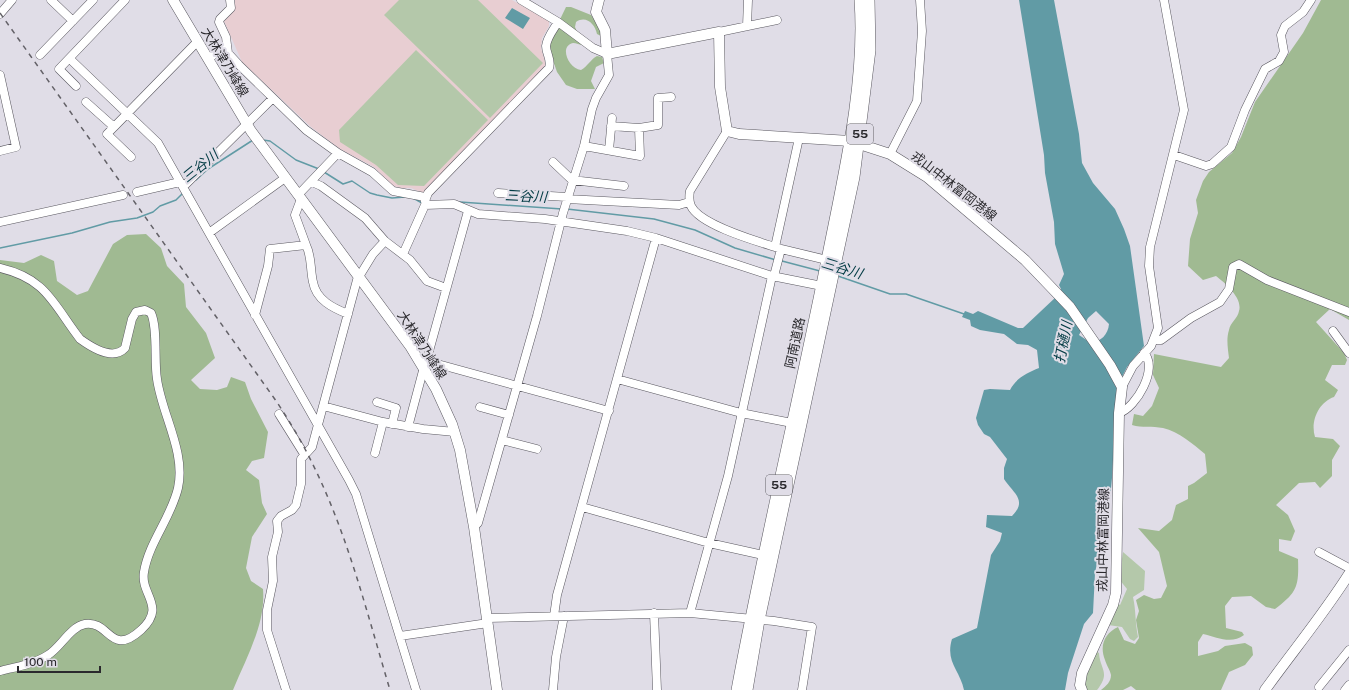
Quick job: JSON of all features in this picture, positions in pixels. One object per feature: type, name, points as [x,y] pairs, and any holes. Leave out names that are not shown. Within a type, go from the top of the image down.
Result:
[{"type":"highway","name":"阿南道路","points":[[854,142],[860,50],[860,0]]},
{"type":"highway","name":"阿南道路","points":[[737,690],[755,619],[854,142],[870,50],[870,0]]},
{"type":"highway","name":"阿南道路","points":[[747,690],[763,555],[825,283]]},
{"type":"main road","name":"大林津乃峰線","points":[[173,0],[247,124],[285,178],[424,365],[439,395],[455,432],[466,473],[497,690]]},
{"type":"main road","points":[[599,0],[596,12],[605,30],[607,54],[719,32],[720,87],[727,131]]},
{"type":"main road","name":"戎山中林富岡港線","points":[[727,131],[739,134],[854,142],[890,154],[927,177],[1025,260],[1058,292],[1110,365],[1121,386],[1119,413],[1116,593],[1113,605],[1082,673],[1080,685],[1082,690]]},
{"type":"main road","points":[[1265,690],[1296,648],[1317,623],[1349,574]]},
{"type":"street","points":[[1,9],[12,0]]},
{"type":"street","points":[[51,0],[73,21]]},
{"type":"street","points":[[76,86],[59,69],[125,0]]},
{"type":"street","points":[[230,0],[230,8],[219,22],[226,37],[228,53],[306,130],[338,153],[372,172],[392,191],[425,202],[454,204],[478,214],[561,217],[627,231],[656,238],[774,274],[825,283]]},
{"type":"street","points":[[474,527],[478,523],[502,440],[548,275],[561,217],[584,146],[596,98],[609,75],[607,54],[593,48],[558,22],[521,0]]},
{"type":"street","points":[[747,26],[748,0]]},
{"type":"street","points":[[890,154],[917,101],[921,51],[920,0]]},
{"type":"street","points":[[1121,386],[1133,366],[1154,340],[1158,328],[1158,319],[1149,266],[1150,247],[1184,110],[1164,0]]},
{"type":"street","points":[[1174,155],[1206,166],[1212,164],[1231,148],[1245,110],[1265,69],[1280,62],[1284,52],[1281,35],[1285,26],[1304,12],[1311,0]]},
{"type":"street","points":[[40,55],[91,1]]},
{"type":"street","points":[[719,32],[777,20]]},
{"type":"street","points":[[403,254],[425,202],[549,68],[551,64],[546,47],[548,39],[558,22]]},
{"type":"street","points":[[131,157],[107,134],[197,42]]},
{"type":"street","points":[[208,59],[227,46]]},
{"type":"street","points":[[70,59],[158,143],[356,494],[416,690]]},
{"type":"street","points":[[0,75],[16,147],[0,151]]},
{"type":"street","points":[[608,150],[611,122],[639,128],[658,126],[658,98],[671,97]]},
{"type":"street","points":[[137,192],[184,188],[273,98]]},
{"type":"street","points":[[86,102],[114,127]]},
{"type":"street","points":[[584,146],[640,156],[639,128]]},
{"type":"street","points":[[727,131],[690,191],[689,202],[692,208],[722,229],[743,238],[779,250],[829,262]]},
{"type":"street","points":[[690,613],[728,476],[741,413],[774,274],[798,138]]},
{"type":"street","points":[[338,153],[300,197],[295,215],[306,245],[310,251],[313,283],[316,290],[325,303],[348,314]]},
{"type":"street","points":[[553,162],[572,180],[624,186]]},
{"type":"street","points":[[209,233],[285,178]]},
{"type":"street","points":[[312,182],[321,186],[365,218],[385,241],[403,254],[427,281],[446,288]]},
{"type":"street","points":[[498,193],[567,200],[664,203],[679,205],[689,202]]},
{"type":"street","points":[[0,222],[123,195]]},
{"type":"street","points":[[408,427],[468,211]]},
{"type":"street","points":[[554,616],[557,595],[656,238]]},
{"type":"street","points":[[286,690],[267,630],[267,610],[273,580],[272,557],[278,532],[276,525],[281,516],[292,510],[296,505],[301,484],[301,459],[312,447],[359,277],[373,254],[385,241]]},
{"type":"street","points":[[255,315],[268,266],[270,249],[306,245]]},
{"type":"street","points":[[1154,340],[1161,340],[1191,318],[1220,302],[1229,289],[1233,267],[1239,264],[1267,280],[1349,312]]},
{"type":"street","points":[[0,268],[33,280],[44,289],[80,339],[108,353],[118,354],[125,348],[132,319],[136,312],[142,309],[152,313],[157,379],[163,407],[177,453],[179,467],[179,486],[175,500],[144,572],[144,584],[150,596],[152,607],[150,619],[146,624],[130,638],[123,641],[116,639],[95,626],[85,624],[72,632],[60,645],[41,659],[0,671]]},
{"type":"street","points":[[1333,331],[1349,353]]},
{"type":"street","points":[[1119,413],[1126,411],[1140,393],[1146,380],[1150,365],[1148,356],[1144,352]]},
{"type":"street","points":[[424,365],[517,386],[609,411]]},
{"type":"street","points":[[618,379],[741,413],[792,423]]},
{"type":"street","points":[[377,402],[396,408],[392,424]]},
{"type":"street","points":[[323,406],[392,424],[455,432]]},
{"type":"street","points":[[480,407],[509,415]]},
{"type":"street","points":[[279,414],[304,454]]},
{"type":"street","points":[[376,453],[383,422]]},
{"type":"street","points":[[502,440],[537,449]]},
{"type":"street","points":[[582,507],[709,543],[763,555]]},
{"type":"street","points":[[1318,552],[1349,568]]},
{"type":"street","points":[[654,613],[657,690]]},
{"type":"street","points":[[400,636],[488,621],[554,616],[690,613],[755,619],[812,627],[802,690]]},
{"type":"street","points":[[553,690],[556,657],[564,616]]},
{"type":"street","points":[[1320,689],[1349,650]]},
{"type":"street","points":[[1345,690],[1349,685]]},
{"type":"shaded area","points":[[235,0],[512,0],[549,21],[549,26],[542,38],[541,48],[546,65],[423,193],[411,188],[400,188],[393,186],[374,167],[340,149],[311,127],[242,62],[224,21],[235,10]]},
{"type":"green space","points":[[399,0],[478,0],[543,63],[490,118],[384,15]]},
{"type":"green space","points":[[1321,0],[1349,0],[1349,320],[1330,309],[1316,322],[1344,353],[1347,360],[1345,365],[1332,365],[1325,380],[1338,390],[1334,397],[1329,399],[1320,408],[1314,425],[1315,437],[1333,439],[1340,446],[1332,460],[1332,476],[1320,488],[1315,482],[1299,483],[1276,505],[1288,515],[1295,531],[1291,541],[1279,539],[1279,551],[1298,559],[1297,583],[1288,598],[1275,609],[1266,607],[1251,596],[1232,597],[1225,606],[1226,628],[1242,632],[1244,635],[1239,638],[1229,640],[1203,634],[1198,642],[1198,656],[1218,651],[1225,646],[1245,643],[1252,647],[1253,655],[1245,665],[1229,672],[1221,690],[1136,690],[1131,686],[1123,690],[1101,690],[1108,684],[1111,677],[1103,655],[1104,640],[1113,630],[1118,627],[1124,640],[1135,644],[1139,638],[1136,620],[1139,611],[1136,600],[1144,595],[1154,599],[1161,598],[1167,586],[1159,552],[1138,528],[1159,531],[1172,520],[1176,505],[1188,499],[1188,486],[1207,473],[1205,454],[1186,439],[1175,432],[1163,428],[1132,425],[1134,414],[1143,416],[1152,406],[1159,388],[1153,375],[1154,354],[1221,367],[1229,358],[1228,333],[1237,316],[1240,306],[1232,291],[1216,276],[1203,280],[1188,266],[1190,239],[1198,213],[1196,200],[1203,181],[1209,172],[1232,153],[1241,137],[1255,102],[1303,33]]},
{"type":"green space","points":[[566,7],[571,7],[591,15],[601,29],[601,36],[597,34],[592,24],[587,20],[580,20],[576,22],[575,27],[583,45],[573,43],[569,45],[566,52],[572,65],[581,70],[597,56],[602,57],[604,63],[596,67],[591,81],[595,89],[577,89],[566,85],[557,72],[549,49],[551,38]]},
{"type":"green space","points":[[416,50],[488,120],[424,186],[398,185],[376,165],[340,142],[339,130]]},
{"type":"green space","points":[[146,234],[161,248],[167,266],[184,284],[186,307],[206,333],[215,358],[191,380],[200,389],[217,390],[227,387],[231,377],[245,382],[251,399],[268,432],[264,458],[252,461],[246,470],[259,480],[262,503],[267,514],[252,537],[246,568],[251,581],[263,589],[261,615],[254,641],[233,690],[0,690],[0,260],[24,263],[41,255],[54,261],[57,281],[77,295],[88,291],[113,244],[127,235]]},
{"type":"green space","points":[[1123,552],[1145,571],[1144,590],[1133,597],[1138,637],[1134,641],[1130,639],[1122,627],[1108,625],[1117,603],[1120,605],[1127,589],[1119,579]]},
{"type":"green space","points":[[1095,651],[1099,653],[1104,675],[1097,690],[1086,690],[1084,679]]},
{"type":"water","name":"打樋川","points":[[1019,0],[1054,0],[1079,134],[1082,163],[1093,183],[1115,209],[1130,246],[1144,346],[1127,367],[1117,387],[1112,478],[1107,530],[1102,538],[1095,573],[1093,613],[1084,624],[1068,673],[1065,690],[964,690],[950,654],[950,647],[952,639],[977,628],[991,555],[1000,541],[1002,533],[986,527],[987,515],[1012,516],[1019,505],[1019,501],[1015,493],[1004,479],[1004,468],[1007,459],[990,437],[984,434],[978,425],[976,418],[984,390],[1010,390],[1015,382],[1026,374],[1039,368],[1037,350],[1028,345],[1017,344],[1004,334],[980,330],[971,326],[970,320],[962,317],[965,311],[973,314],[978,311],[1018,328],[1023,328],[1057,296],[1061,289],[1059,285],[1064,274],[1055,244],[1054,222],[1045,173],[1044,155]],"holes":[[[1096,311],[1109,324],[1106,334],[1095,342],[1091,343],[1079,335],[1088,318]]]},
{"type":"water","points":[[512,8],[530,18],[523,29],[505,18]]},
{"type":"waterway","name":"三谷川","points":[[196,180],[208,169],[253,140]]},
{"type":"waterway","name":"三谷川","points":[[263,140],[270,141],[296,160],[319,169]]},
{"type":"waterway","name":"三谷川","points":[[324,172],[343,184],[352,181],[370,193],[392,198],[405,197]]},
{"type":"waterway","name":"三谷川","points":[[0,248],[72,233],[110,222],[137,218],[153,212],[160,206],[176,200],[183,193]]},
{"type":"waterway","name":"三谷川","points":[[413,198],[422,203]]},
{"type":"waterway","name":"三谷川","points":[[460,202],[562,209]]},
{"type":"waterway","name":"三谷川","points":[[567,209],[654,219],[695,230],[735,248],[776,260]]},
{"type":"waterway","name":"三谷川","points":[[782,261],[820,271]]},
{"type":"waterway","name":"三谷川","points":[[838,276],[890,294],[906,294],[964,314]]},
{"type":"railway","points":[[0,13],[274,398],[296,432],[314,467],[344,539],[368,613],[390,690]]}]
